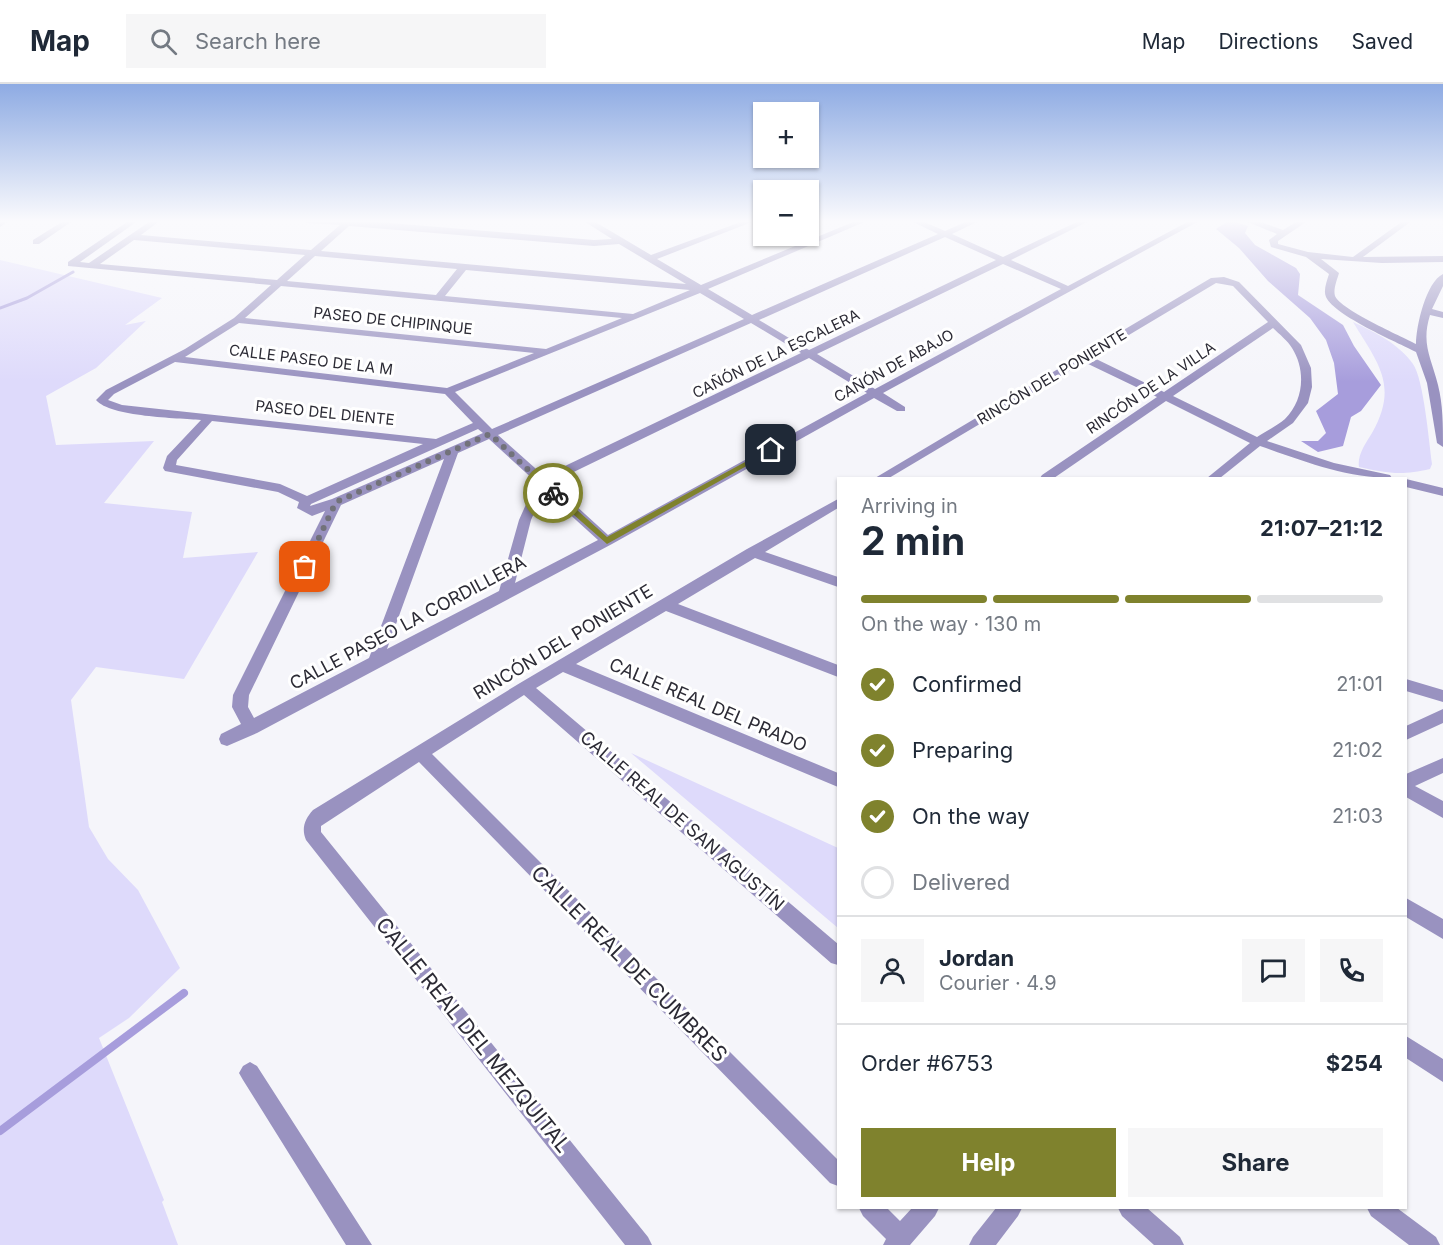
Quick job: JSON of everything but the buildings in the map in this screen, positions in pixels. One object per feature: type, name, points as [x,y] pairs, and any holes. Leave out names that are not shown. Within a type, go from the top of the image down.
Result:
[{"type":"street","points":[[172,274],[634,317]]},
{"type":"street","points":[[172,359],[209,339],[237,320],[291,274]]},
{"type":"street","points":[[438,299],[457,274]]},
{"type":"street","points":[[544,274],[699,288]]},
{"type":"street","points":[[677,274],[901,409]]},
{"type":"street","points":[[607,541],[479,424],[448,391],[634,317],[733,274]]},
{"type":"street","points":[[479,424],[306,501],[303,508],[308,512],[336,502],[853,274]]},
{"type":"street","name":"CAÑÓN DE LA ESCALERA","points":[[542,482],[974,274]]},
{"type":"street","points":[[1035,274],[1068,289]]},
{"type":"street","name":"CAÑÓN DE ABAJO","points":[[607,541],[1096,274]]},
{"type":"street","points":[[1334,274],[1330,293],[1332,300],[1346,311],[1421,350]]},
{"type":"street","points":[[1443,277],[1428,307],[1421,329],[1421,350],[1441,420],[1443,443]]},
{"type":"street","name":"RINCÓN DEL PONIENTE","points":[[883,477],[1214,280],[1236,284],[1273,323]]},
{"type":"street","points":[[1428,307],[1443,307]]},
{"type":"street","points":[[1428,307],[1443,315]]},
{"type":"street","name":"PASEO DE CHIPINQUE","points":[[237,320],[546,352]]},
{"type":"street","points":[[1214,477],[1289,421],[1302,403],[1307,387],[1306,368],[1297,347],[1273,323]]},
{"type":"street","name":"RINCÓN DE LA VILLA","points":[[1047,477],[1273,323]]},
{"type":"street","points":[[1083,357],[1258,442],[1332,472],[1377,477]]},
{"type":"street","name":"CALLE PASEO DE LA M","points":[[172,359],[448,391]]},
{"type":"street","name":"PASEO DEL DIENTE","points":[[172,359],[110,392],[102,400],[121,408],[437,442]]},
{"type":"street","points":[[210,417],[171,459],[169,468],[181,472],[280,488],[306,501]]},
{"type":"street","points":[[375,662],[453,451]]},
{"type":"street","points":[[506,592],[525,520],[542,482]]},
{"type":"street","points":[[1407,483],[1443,492]]},
{"type":"street","points":[[252,728],[240,707],[241,695],[336,502]]},
{"type":"street","name":"RINCÓN DEL PONIENTE","points":[[313,823],[319,816],[525,687],[837,504]]},
{"type":"street","name":"CALLE PASEO LA CORDILLERA","points":[[227,740],[607,541]]},
{"type":"street","points":[[752,552],[837,582]]},
{"type":"street","points":[[664,604],[837,671]]},
{"type":"street","name":"CALLE REAL DEL PRADO","points":[[562,665],[837,780]]},
{"type":"street","points":[[1407,685],[1443,696]]},
{"type":"street","name":"CALLE REAL DE SAN AGUSTÍN","points":[[525,687],[837,955]]},
{"type":"street","points":[[1407,734],[1443,716]]},
{"type":"street","name":"CALLE REAL DE CUMBRES","points":[[420,753],[837,1174]]},
{"type":"street","points":[[1407,782],[1443,765]]},
{"type":"street","points":[[1407,790],[1443,810]]},
{"type":"street","name":"CALLE REAL DEL MEZQUITAL","points":[[313,823],[312,834],[640,1245]]},
{"type":"street","points":[[1407,908],[1443,930]]},
{"type":"street","points":[[1407,1047],[1443,1071]]},
{"type":"street","points":[[250,1073],[360,1245]]},
{"type":"street","points":[[872,1209],[898,1242],[926,1209]]},
{"type":"street","points":[[981,1245],[1009,1209]]},
{"type":"street","points":[[1131,1209],[1172,1245]]},
{"type":"street","points":[[1380,1209],[1428,1245]]},
{"type":"shaded area","points":[[0,274],[60,274],[162,298],[125,325],[146,321],[96,368],[46,396],[56,445],[154,441],[104,503],[192,512],[183,558],[258,552],[184,679],[96,667],[71,700],[89,827],[108,859],[138,890],[180,968],[129,1018],[99,1038],[164,1200],[162,1202],[178,1245],[0,1245]]},
{"type":"shaded area","points":[[1262,274],[1300,274],[1298,295],[1343,325],[1354,346],[1381,385],[1361,411],[1351,417],[1343,446],[1318,452],[1301,441],[1318,441],[1326,433],[1316,411],[1338,394],[1334,363],[1326,340],[1310,318]]},
{"type":"shaded area","points":[[1353,322],[1394,345],[1413,364],[1426,412],[1432,464],[1430,469],[1394,473],[1359,467],[1361,454],[1380,416],[1384,402],[1384,388],[1377,363]]},
{"type":"shaded area","points":[[631,753],[837,848],[837,927]]},
{"type":"waterway","points":[[0,308],[27,298],[69,274]]},
{"type":"waterway","points":[[0,1131],[184,993]]},
{"type":"way so far","points":[[305,567],[336,502],[490,434],[553,493]]},
{"type":"route","points":[[553,493],[607,541],[771,450]]}]
